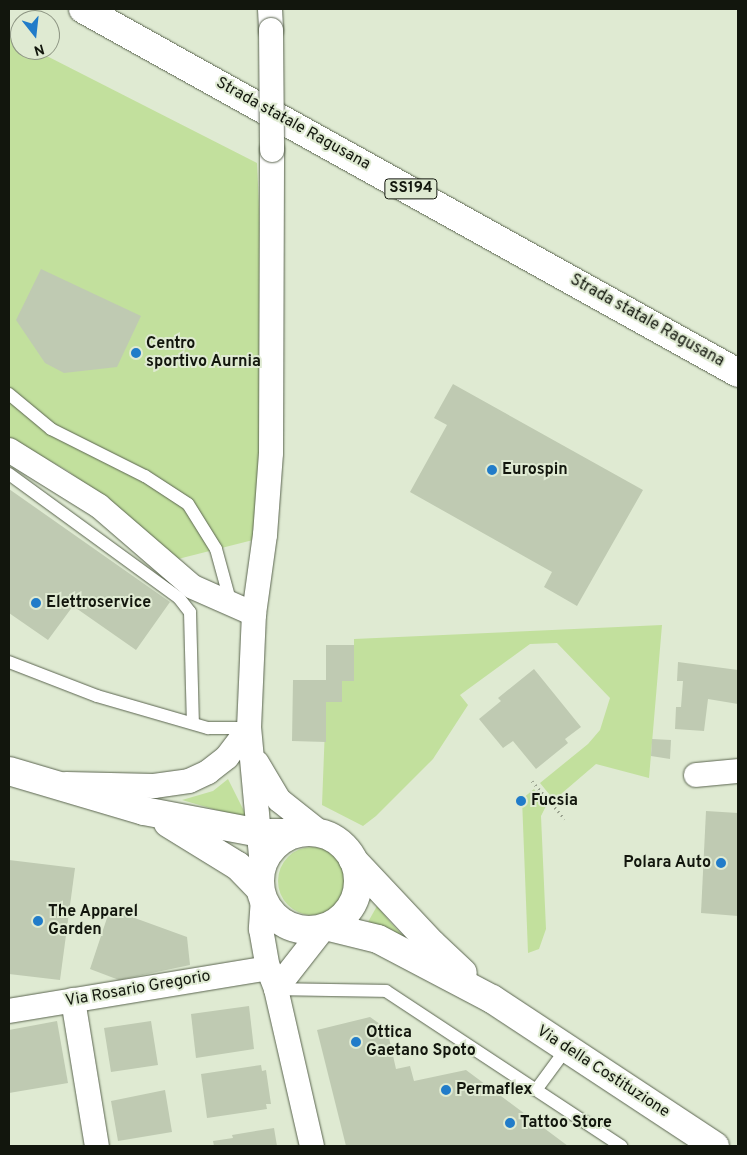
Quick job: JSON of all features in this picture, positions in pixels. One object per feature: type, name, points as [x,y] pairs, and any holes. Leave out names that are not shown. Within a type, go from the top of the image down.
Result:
[{"type":"main road","name":"Strada statale Ragusana","points":[[83,9],[738,372]]},
{"type":"main road","points":[[9,771],[144,811],[260,833],[311,834],[334,839],[432,944],[492,999]]},
{"type":"main road","points":[[144,811],[210,846],[238,866],[262,885],[270,911],[294,928],[326,928],[378,939],[492,999]]},
{"type":"main road","points":[[262,885],[276,844],[311,834]]},
{"type":"main road","points":[[326,928],[340,920],[355,899],[358,886],[354,860]]},
{"type":"main road","name":"Via della Costituzione","points":[[492,999],[715,1146]]},
{"type":"street","points":[[270,20],[272,150],[271,452],[265,536],[254,614],[249,736],[260,833],[261,929],[312,1146]]},
{"type":"street","points":[[9,450],[99,506],[193,587],[254,614]]},
{"type":"street","points":[[58,784],[154,786],[189,781],[208,772],[228,757],[249,736]]},
{"type":"street","points":[[249,736],[264,780],[279,800],[311,834]]},
{"type":"street","points":[[696,774],[738,771]]},
{"type":"street","points":[[272,978],[326,928]]},
{"type":"street","name":"Via Rosario Gregorio","points":[[9,1011],[73,1000],[272,978]]},
{"type":"street","points":[[73,1000],[97,1146]]},
{"type":"lane","points":[[9,394],[51,429],[145,476],[188,504],[216,549],[231,604]]},
{"type":"lane","points":[[9,474],[179,598],[190,612],[193,724]]},
{"type":"lane","points":[[9,662],[97,696],[208,728],[249,736]]},
{"type":"lane","points":[[272,978],[386,991],[621,1146]]},
{"type":"lane","points":[[536,1090],[567,1048]]},
{"type":"path","points":[[532,781],[565,819]]},
{"type":"green space","name":"Centro sportivo Aurnia","points":[[9,37],[10,60],[55,60],[257,163],[263,295],[263,411],[253,540],[178,559],[68,471],[9,438]]},
{"type":"green space","points":[[662,625],[649,778],[596,764],[554,800],[540,783],[588,744],[600,730],[610,698],[557,643],[530,644],[460,695],[468,705],[433,759],[376,816],[363,826],[322,805],[326,702],[342,702],[342,681],[354,680],[354,639]]},
{"type":"green space","points":[[228,779],[248,819],[182,800],[213,791]]},
{"type":"green space","points":[[534,789],[546,806],[541,816],[546,929],[539,949],[528,953],[522,799]]},
{"type":"green space","points":[[312,847],[325,850],[336,857],[343,868],[346,881],[343,894],[336,905],[325,912],[312,915],[299,912],[288,905],[281,894],[278,881],[281,868],[288,857],[299,850]]},
{"type":"green space","points":[[377,906],[391,923],[408,941],[368,922]]},
{"type":"building","points":[[41,269],[141,316],[117,367],[64,373],[45,363],[16,320]]},
{"type":"building","points":[[453,384],[643,490],[577,606],[544,587],[552,572],[410,492],[447,425],[434,418]]},
{"type":"building","points":[[9,489],[170,602],[136,650],[73,606],[48,640],[9,613]]},
{"type":"building","points":[[326,645],[354,645],[354,681],[342,681],[342,702],[326,702],[326,742],[292,741],[293,680],[326,680]]},
{"type":"building","points":[[678,662],[738,670],[738,704],[708,699],[704,731],[675,729],[676,707],[681,707],[683,681],[677,681]]},
{"type":"building","points":[[534,669],[581,727],[565,739],[568,743],[536,769],[513,741],[503,748],[479,719],[501,701],[498,698]]},
{"type":"building","points":[[652,739],[671,740],[670,759],[651,756]]},
{"type":"building","name":"Polara Auto","points":[[706,811],[738,813],[738,916],[701,913]]},
{"type":"building","name":"The Apparel Garden","points":[[9,860],[75,868],[60,980],[9,974]]},
{"type":"building","points":[[110,909],[187,937],[190,965],[119,980],[90,969]]},
{"type":"building","points":[[249,1006],[254,1049],[196,1058],[191,1014]]},
{"type":"building","points":[[370,1017],[387,1029],[396,1069],[410,1066],[414,1081],[466,1070],[568,1146],[346,1146],[317,1030]]},
{"type":"building","points":[[57,1021],[68,1083],[9,1093],[9,1030]]},
{"type":"building","points":[[151,1021],[158,1065],[111,1072],[104,1028]]},
{"type":"building","points":[[261,1065],[262,1071],[266,1070],[271,1104],[266,1104],[267,1109],[207,1118],[201,1074]]},
{"type":"building","points":[[165,1090],[172,1132],[118,1141],[111,1101]]},
{"type":"building","points":[[274,1128],[277,1146],[214,1146],[213,1141],[233,1138],[232,1135]]},
{"type":"place","name":"Centro sportivo Aurnia","points":[[136,353]]},
{"type":"place","name":"Eurospin","points":[[492,470]]},
{"type":"place","name":"Elettroservice","points":[[36,603]]},
{"type":"place","name":"Fucsia","points":[[521,801]]},
{"type":"place","name":"Polara Auto","points":[[721,863]]},
{"type":"place","name":"The Apparel Garden","points":[[38,921]]},
{"type":"place","name":"Ottica Gaetano Spoto","points":[[356,1042]]},
{"type":"place","name":"Permaflex","points":[[446,1090]]},
{"type":"place","name":"Tattoo Store","points":[[510,1123]]}]
